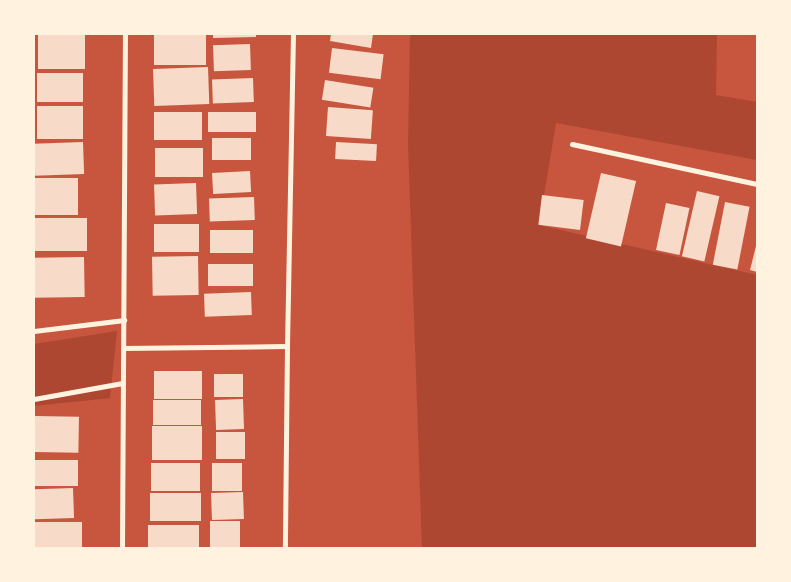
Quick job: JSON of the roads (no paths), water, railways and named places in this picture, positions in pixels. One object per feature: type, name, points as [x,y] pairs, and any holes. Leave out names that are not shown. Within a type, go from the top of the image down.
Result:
[{"type":"street","points":[[122,548],[125,34]]},
{"type":"street","points":[[285,548],[293,34]]},
{"type":"street","points":[[572,144],[757,184]]},
{"type":"street","points":[[34,331],[124,320]]},
{"type":"street","points":[[123,348],[287,346]]},
{"type":"street","points":[[34,399],[123,383]]}]
